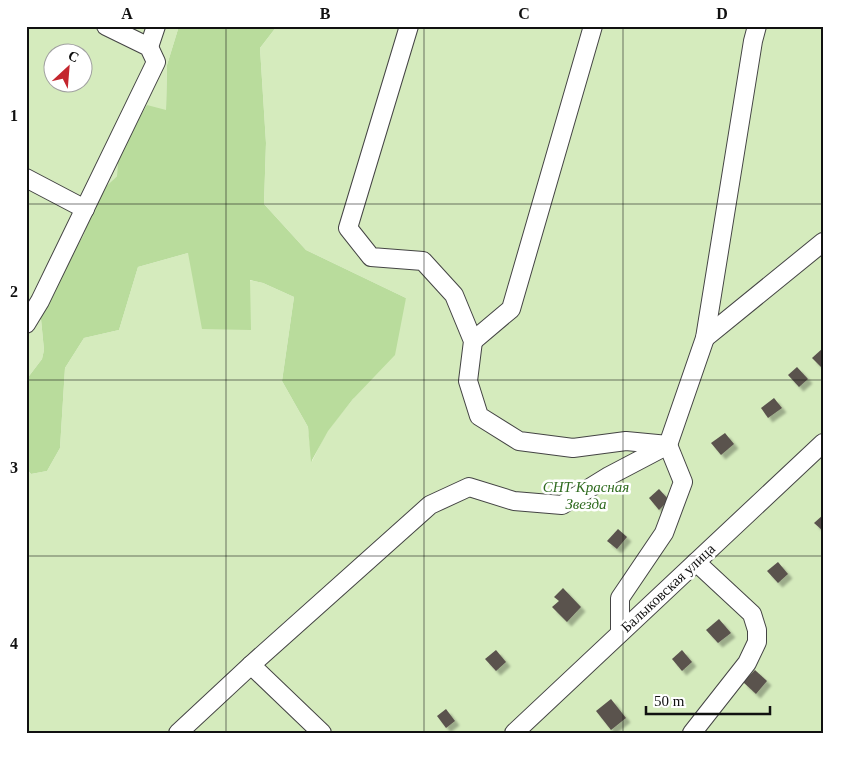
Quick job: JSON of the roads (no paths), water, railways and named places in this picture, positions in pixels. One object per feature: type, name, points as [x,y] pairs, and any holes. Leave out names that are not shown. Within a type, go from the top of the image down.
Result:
[{"type":"street","points":[[26,324],[40,301],[156,62],[149,47],[106,26]]},
{"type":"street","points":[[149,47],[156,26]]},
{"type":"street","points":[[409,26],[348,228],[371,257],[423,261],[454,295],[472,341],[468,381],[479,416],[519,441],[573,448],[626,441],[668,445]]},
{"type":"street","points":[[472,341],[511,309],[593,26]]},
{"type":"street","points":[[620,633],[620,598],[664,533],[683,482],[668,445],[705,338],[757,26]]},
{"type":"street","points":[[26,178],[85,209]]},
{"type":"street","points":[[705,338],[823,242]]},
{"type":"street","name":"Балыковская улица","points":[[514,733],[823,444]]},
{"type":"street","points":[[178,733],[430,505],[469,487],[514,501],[562,505],[609,476],[668,445]]},
{"type":"street","points":[[692,733],[747,663],[757,642],[757,630],[752,614],[696,562]]},
{"type":"street","points":[[251,665],[322,733]]},
{"type":"park label","name":"СНТ Красная Звезда","points":[[586,496]]}]
